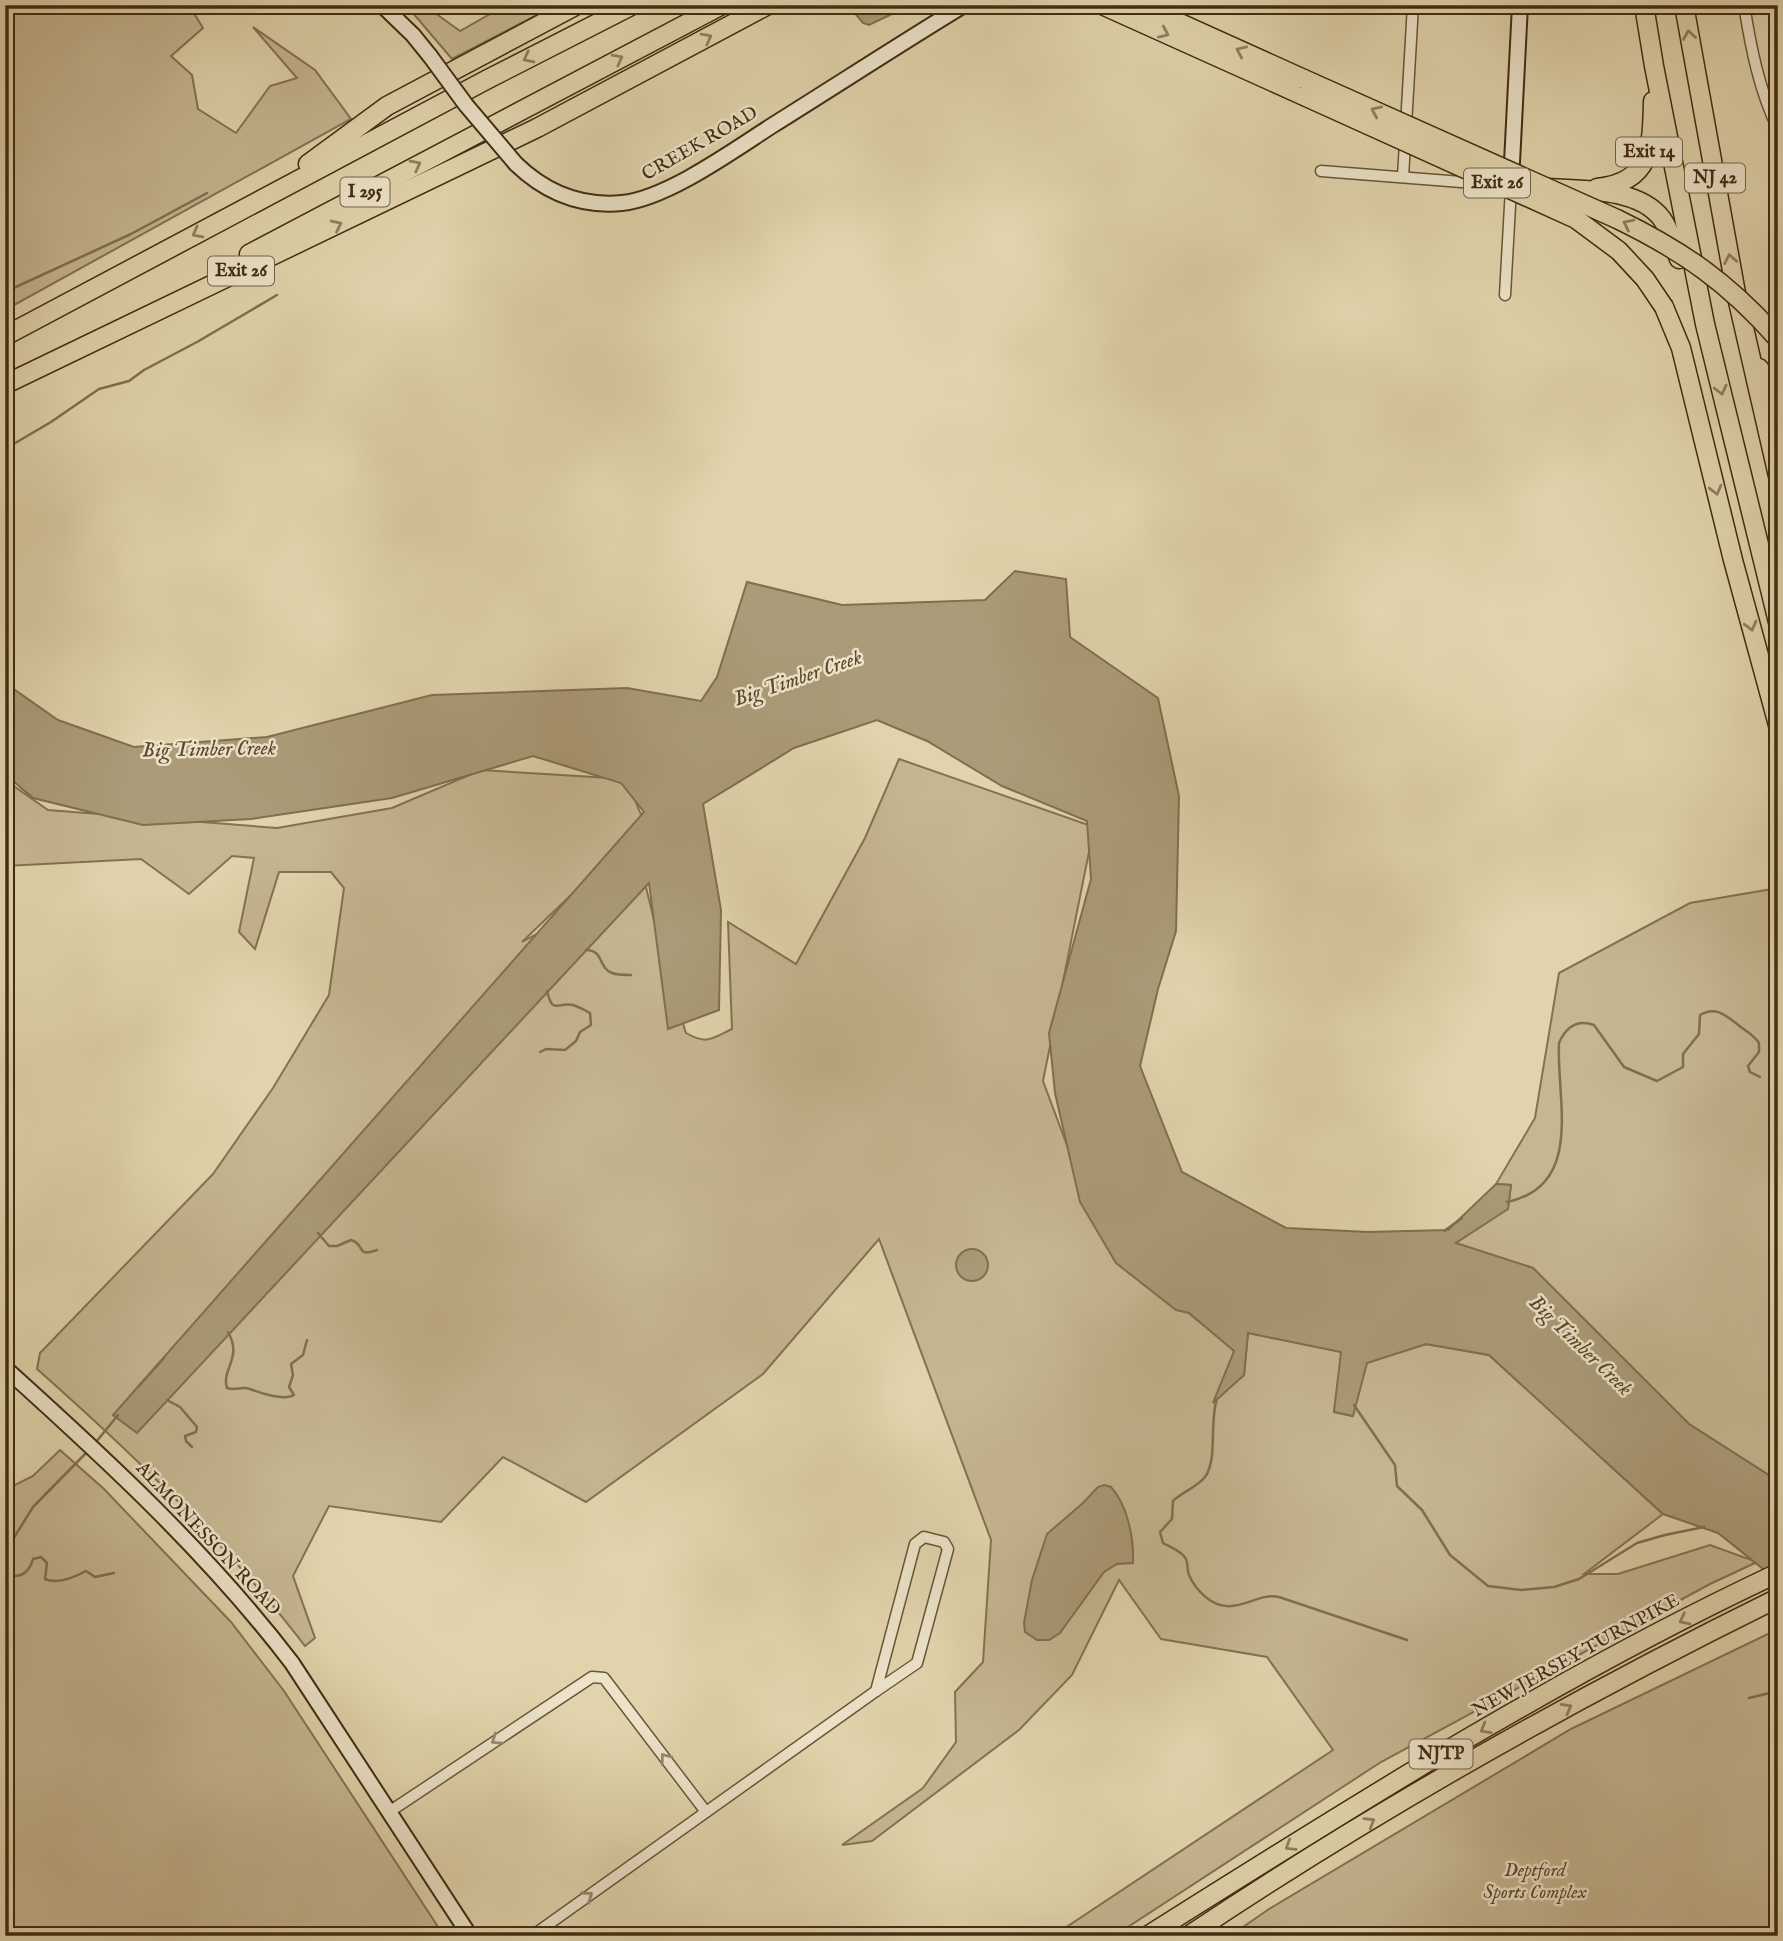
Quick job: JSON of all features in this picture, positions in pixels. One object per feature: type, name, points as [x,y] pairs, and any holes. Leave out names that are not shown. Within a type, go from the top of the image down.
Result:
[{"type":"highway","points":[[238,211],[309,164],[387,106],[577,5]]},
{"type":"highway","name":"I 295","points":[[5,336],[633,5]]},
{"type":"highway","name":"I 295","points":[[8,383],[722,5]]},
{"type":"highway","name":"Exit 26","points":[[8,383],[537,128],[768,5]]},
{"type":"highway","name":"Exit 26","points":[[1102,5],[1304,87],[1576,219],[1619,251],[1645,279],[1664,307],[1681,348],[1733,561],[1778,725]]},
{"type":"highway","points":[[1140,5],[1304,87],[1617,219],[1660,241],[1716,277],[1778,339]]},
{"type":"highway","name":"NJ 42","points":[[1644,5],[1704,324],[1778,622]]},
{"type":"highway","name":"NJ 42","points":[[1684,5],[1749,350],[1778,476]]},
{"type":"highway","name":"Exit 14","points":[[1579,189],[1620,183],[1634,175],[1644,163],[1652,141],[1654,66]]},
{"type":"highway","points":[[1511,186],[1579,189],[1634,198],[1649,206],[1660,217],[1668,232],[1704,324]]},
{"type":"highway","points":[[1749,350],[1778,399]]},
{"type":"highway","name":"NEW JERSEY TURNPIKE","points":[[1147,1936],[1395,1781],[1611,1657],[1778,1573]]},
{"type":"highway","name":"NJTP","points":[[1188,1936],[1254,1892],[1451,1773],[1621,1678],[1776,1599]]},
{"type":"main road","name":"CREEK ROAD","points":[[382,5],[413,35],[466,105],[516,164],[542,187],[576,201],[620,203],[652,195],[732,151],[964,5]]},
{"type":"main road","points":[[1511,186],[1520,5]]},
{"type":"main road","name":"ALMONESSON ROAD","points":[[5,1368],[145,1496],[216,1570],[259,1620],[292,1662],[470,1936]]},
{"type":"street","points":[[1403,177],[1413,5]]},
{"type":"street","points":[[1744,5],[1762,87],[1778,129]]},
{"type":"street","points":[[1321,171],[1511,186],[1505,295]]},
{"type":"street","points":[[532,1936],[917,1663],[948,1549],[944,1542],[924,1537],[915,1544],[876,1690]]},
{"type":"street","points":[[389,1812],[592,1676],[604,1678],[706,1812]]},
{"type":"green space","points":[[5,5],[189,5],[203,28],[171,56],[192,75],[198,109],[236,133],[270,86],[297,78],[253,27],[315,70],[351,119],[5,310]]},
{"type":"green space","points":[[406,5],[424,5],[460,31],[506,5],[556,5],[452,59]]},
{"type":"green space","points":[[899,759],[1094,827],[1043,1081],[1097,1226],[1189,1313],[1235,1351],[1214,1401],[1244,1375],[1248,1333],[1342,1352],[1334,1412],[1352,1416],[1366,1363],[1426,1344],[1489,1355],[1663,1514],[1584,1574],[1618,1574],[1710,1545],[1757,1562],[1710,1584],[1381,1762],[1114,1936],[1053,1936],[1333,1750],[1267,1657],[1161,1639],[1119,1580],[1072,1675],[1019,1730],[872,1841],[842,1845],[923,1788],[956,1742],[955,1692],[983,1662],[991,1540],[879,1239],[763,1374],[586,1502],[503,1457],[441,1522],[329,1506],[293,1576],[315,1638],[305,1646],[244,1572],[178,1501],[37,1369],[40,1353],[213,1174],[273,1088],[329,995],[344,888],[331,872],[279,872],[255,949],[239,932],[254,858],[232,856],[189,894],[141,859],[5,866],[5,780],[48,810],[277,828],[392,808],[481,770],[626,779],[645,824],[522,942],[643,875],[666,969],[686,1033],[704,1040],[732,1029],[728,922],[796,964],[865,838]]},
{"type":"green space","points":[[1778,888],[1778,1481],[1689,1424],[1533,1268],[1455,1243],[1508,1208],[1511,1185],[1496,1184],[1535,1118],[1559,973],[1690,903]]},
{"type":"green space","points":[[60,1450],[104,1489],[231,1622],[284,1691],[444,1936],[5,1936],[5,1490],[33,1476]]},
{"type":"green space","name":"Deptford Sports Complex","points":[[1778,1629],[1778,1936],[1230,1936],[1269,1909],[1571,1729]]},
{"type":"water","points":[[848,5],[911,5],[869,25],[863,23]]},
{"type":"water","name":"Big Timber Creek","points":[[1015,571],[1066,579],[1070,637],[1158,698],[1179,796],[1176,931],[1158,989],[1140,1066],[1182,1172],[1286,1228],[1368,1232],[1448,1230],[1496,1184],[1511,1185],[1508,1209],[1456,1243],[1533,1268],[1689,1424],[1778,1481],[1778,1581],[1718,1533],[1663,1514],[1489,1355],[1426,1344],[1367,1363],[1353,1416],[1334,1412],[1341,1352],[1248,1333],[1244,1375],[1213,1403],[1234,1351],[1189,1313],[1176,1310],[1116,1263],[1080,1202],[1055,1093],[1049,1033],[1091,879],[1087,821],[1002,786],[927,741],[877,720],[794,748],[703,804],[721,910],[719,1010],[668,1029],[649,883],[137,1433],[113,1415],[644,812],[621,783],[533,756],[392,798],[251,819],[143,825],[33,798],[5,774],[5,683],[58,720],[134,747],[267,737],[432,695],[627,688],[701,701],[717,677],[747,582],[842,605],[985,600]]},
{"type":"water","points":[[972,1249],[983,1254],[988,1265],[983,1276],[972,1281],[961,1276],[956,1265],[961,1254]]},
{"type":"water","points":[[1098,1487],[1111,1487],[1126,1513],[1131,1533],[1133,1563],[1117,1564],[1104,1572],[1060,1633],[1049,1640],[1037,1640],[1025,1632],[1024,1623],[1032,1580],[1047,1534]]},
{"type":"waterway","points":[[5,292],[131,234],[207,193]]},
{"type":"waterway","points":[[5,449],[99,389],[129,381],[277,295]]},
{"type":"waterway","points":[[586,950],[596,953],[608,971],[631,975]]},
{"type":"waterway","points":[[540,1052],[546,1049],[565,1050],[576,1041],[580,1032],[591,1025],[590,1013],[573,1005],[553,1005],[547,991]]},
{"type":"waterway","points":[[1507,1202],[1532,1193],[1548,1178],[1557,1159],[1562,1113],[1559,1043],[1565,1033],[1577,1024],[1594,1025],[1624,1067],[1657,1081],[1683,1067],[1683,1054],[1699,1034],[1700,1015],[1710,1011],[1719,1012],[1759,1043],[1759,1052],[1748,1066],[1750,1072],[1760,1077]]},
{"type":"waterway","points":[[1444,1231],[1462,1218]]},
{"type":"waterway","points":[[318,1233],[329,1246],[337,1246],[351,1240],[363,1251],[377,1250]]},
{"type":"waterway","points":[[228,1332],[233,1356],[227,1375],[227,1388],[247,1388],[278,1397],[294,1395],[289,1387],[293,1375],[291,1364],[303,1355],[307,1340]]},
{"type":"waterway","points":[[138,1387],[164,1358]]},
{"type":"waterway","points":[[1217,1399],[1209,1469],[1201,1481],[1173,1501],[1172,1519],[1160,1532],[1163,1543],[1179,1551],[1186,1559],[1189,1575],[1195,1586],[1220,1605],[1233,1606],[1265,1597],[1279,1597],[1407,1640]]},
{"type":"waterway","points":[[167,1400],[180,1407],[197,1427],[196,1432],[185,1436],[192,1447]]},
{"type":"waterway","points":[[1354,1405],[1395,1465],[1397,1486],[1422,1510],[1450,1555],[1488,1586],[1521,1590],[1554,1587],[1579,1579],[1637,1543],[1704,1527]]},
{"type":"waterway","points":[[96,1442],[118,1415]]},
{"type":"waterway","points":[[5,1552],[33,1507],[89,1450]]},
{"type":"waterway","points":[[5,1572],[19,1576],[29,1568],[33,1559],[41,1557],[47,1563],[45,1579],[50,1581],[66,1580],[86,1571],[95,1577],[114,1573]]},
{"type":"waterway","points":[[1749,1698],[1778,1691]]}]
